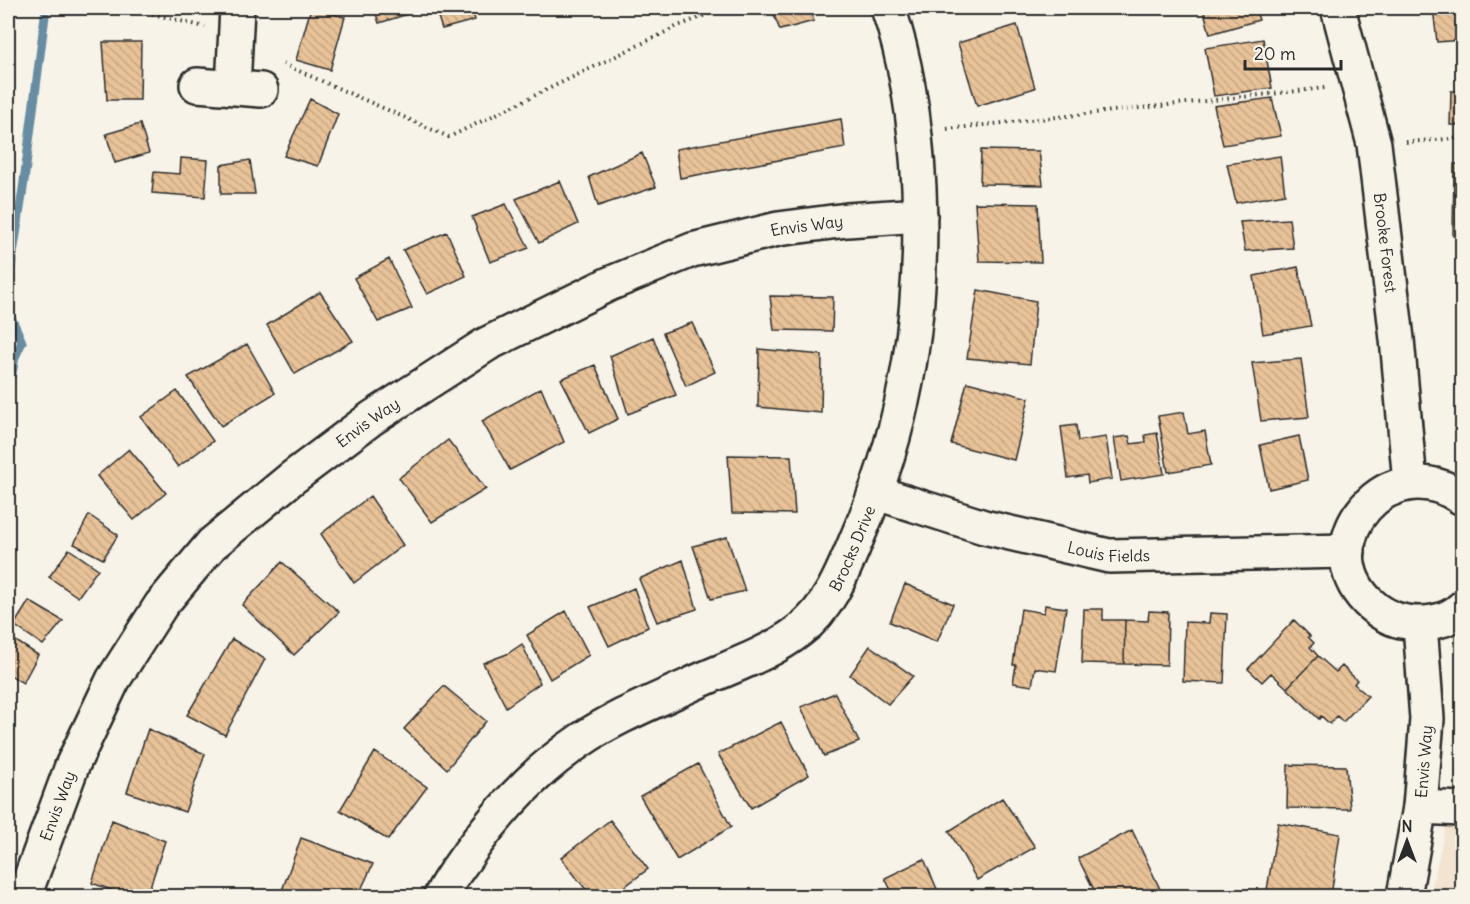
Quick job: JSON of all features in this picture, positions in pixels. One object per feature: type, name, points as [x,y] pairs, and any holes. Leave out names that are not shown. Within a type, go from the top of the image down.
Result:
[{"type":"street","name":"Brocks Drive","points":[[441,897],[490,824],[545,767],[582,739],[622,716],[771,648],[801,630],[828,601],[877,493],[906,387],[914,343],[921,257],[915,132],[906,78],[888,8]]},
{"type":"street","name":"Brooke Forest","points":[[1338,8],[1374,144],[1397,339],[1410,483]]},
{"type":"street","points":[[197,85],[247,88],[237,21]]},
{"type":"street","name":"Envis Way","points":[[24,897],[72,766],[119,670],[161,605],[212,544],[292,478],[372,418],[487,344],[609,284],[692,250],[778,229],[847,220],[920,215]]},
{"type":"street","points":[[1462,498],[1451,490],[1431,484],[1410,483],[1391,488],[1374,499],[1360,513],[1351,531],[1348,551],[1351,574],[1361,594],[1377,610],[1397,621],[1420,624],[1440,621],[1462,608]]},
{"type":"street","name":"Louis Fields","points":[[877,493],[984,527],[1108,556],[1348,551]]},
{"type":"street","name":"Envis Way","points":[[1404,897],[1420,807],[1427,719],[1420,624]]},
{"type":"street","points":[[1420,807],[1462,809]]},
{"type":"path","points":[[129,8],[237,21]]},
{"type":"path","points":[[278,62],[449,137],[678,26],[724,8]]},
{"type":"path","points":[[915,132],[1358,85]]},
{"type":"path","points":[[1374,144],[1462,138]]},
{"type":"shaded area","points":[[1449,812],[1462,813],[1462,896],[1430,896]]},
{"type":"building","points":[[311,8],[345,17],[330,70],[296,60]]},
{"type":"building","points":[[374,8],[406,8],[408,14],[379,23]]},
{"type":"building","points":[[435,8],[472,8],[475,20],[442,29]]},
{"type":"building","points":[[771,8],[810,8],[814,21],[780,30]]},
{"type":"building","points":[[1203,8],[1255,8],[1259,20],[1210,34]]},
{"type":"building","points":[[1433,8],[1462,8],[1462,40],[1437,42]]},
{"type":"building","points":[[1017,25],[1035,88],[977,106],[958,43]]},
{"type":"building","points":[[1263,39],[1272,88],[1214,96],[1205,48]]},
{"type":"building","points":[[103,42],[141,42],[140,100],[107,100]]},
{"type":"building","points":[[1451,91],[1462,91],[1462,125],[1450,125]]},
{"type":"building","points":[[1272,98],[1281,136],[1223,145],[1214,106]]},
{"type":"building","points":[[310,99],[338,114],[318,166],[284,156]]},
{"type":"building","points":[[841,119],[845,148],[680,178],[676,149]]},
{"type":"building","points":[[140,124],[149,153],[115,163],[106,134]]},
{"type":"building","points":[[981,150],[1039,151],[1043,185],[980,184]]},
{"type":"building","points":[[642,153],[656,187],[598,206],[589,177]]},
{"type":"building","points":[[1280,156],[1285,194],[1236,203],[1227,164]]},
{"type":"building","points":[[181,158],[208,160],[205,197],[152,193],[154,172],[180,174]]},
{"type":"building","points":[[250,160],[255,194],[221,194],[221,165]]},
{"type":"building","points":[[1454,164],[1462,164],[1462,236],[1453,236]]},
{"type":"building","points":[[560,181],[578,224],[539,243],[516,199]]},
{"type":"building","points":[[975,203],[1038,204],[1041,262],[979,261]]},
{"type":"building","points":[[506,204],[529,248],[490,262],[472,217]]},
{"type":"building","points":[[1289,219],[1293,248],[1245,251],[1240,222]]},
{"type":"building","points":[[447,232],[466,276],[427,294],[403,250]]},
{"type":"building","points":[[389,259],[412,308],[378,322],[354,278]]},
{"type":"building","points":[[1298,267],[1311,326],[1263,334],[1254,276]]},
{"type":"building","points":[[978,290],[1036,301],[1030,364],[967,358]]},
{"type":"building","points":[[320,292],[353,341],[295,374],[267,325]]},
{"type":"building","points":[[770,296],[833,297],[832,331],[774,330]]},
{"type":"building","points":[[692,323],[715,372],[686,386],[663,333]]},
{"type":"building","points":[[653,337],[676,395],[628,414],[610,356]]},
{"type":"building","points":[[247,344],[275,393],[221,426],[188,377]]},
{"type":"building","points":[[759,349],[822,355],[821,413],[758,407]]},
{"type":"building","points":[[1301,359],[1309,417],[1261,421],[1252,363]]},
{"type":"building","points":[[595,365],[618,419],[589,433],[561,379]]},
{"type":"building","points":[[967,382],[1029,398],[1014,460],[951,444]]},
{"type":"building","points":[[541,388],[564,442],[510,470],[482,421]]},
{"type":"building","points":[[177,391],[213,441],[178,467],[141,417]]},
{"type":"building","points":[[1184,412],[1188,434],[1205,431],[1211,465],[1168,472],[1158,416]]},
{"type":"building","points":[[1076,425],[1078,441],[1106,437],[1112,479],[1088,483],[1087,475],[1068,478],[1061,427]]},
{"type":"building","points":[[1157,433],[1164,474],[1121,481],[1114,438],[1129,436],[1131,444],[1146,442],[1145,435]]},
{"type":"building","points":[[1299,436],[1308,480],[1269,489],[1260,445]]},
{"type":"building","points":[[448,440],[486,489],[432,522],[399,478]]},
{"type":"building","points":[[129,449],[166,493],[134,520],[97,476]]},
{"type":"building","points":[[728,455],[791,456],[795,514],[732,513]]},
{"type":"building","points":[[370,496],[403,545],[354,583],[321,534]]},
{"type":"building","points":[[89,515],[118,535],[103,559],[74,544]]},
{"type":"building","points":[[727,537],[745,591],[711,599],[693,546]]},
{"type":"building","points":[[69,549],[98,569],[78,597],[49,577]]},
{"type":"building","points":[[683,560],[697,609],[657,622],[639,579]]},
{"type":"building","points":[[282,562],[339,612],[294,655],[242,605]]},
{"type":"building","points":[[905,584],[953,604],[937,642],[890,622]]},
{"type":"building","points":[[634,588],[648,627],[609,646],[590,607]]},
{"type":"building","points":[[29,601],[63,621],[43,645],[14,625]]},
{"type":"building","points":[[1045,605],[1066,608],[1056,671],[1035,668],[1032,686],[1013,683],[1016,665],[1013,665],[1021,609],[1044,613]]},
{"type":"building","points":[[1084,609],[1103,609],[1103,620],[1125,620],[1124,664],[1082,663]]},
{"type":"building","points":[[566,611],[589,655],[550,679],[527,635]]},
{"type":"building","points":[[1149,611],[1168,612],[1167,665],[1124,664],[1125,620],[1148,621]]},
{"type":"building","points":[[1210,613],[1227,614],[1224,683],[1183,681],[1185,622],[1209,623]]},
{"type":"building","points":[[1294,620],[1310,636],[1308,637],[1314,643],[1310,647],[1318,656],[1287,688],[1271,673],[1262,682],[1248,669]]},
{"type":"building","points":[[8,636],[38,655],[23,683],[8,674]]},
{"type":"building","points":[[232,639],[265,659],[225,735],[187,715]]},
{"type":"building","points":[[522,644],[540,683],[506,707],[483,663],[507,654]]},
{"type":"building","points":[[870,646],[913,676],[888,704],[850,675]]},
{"type":"building","points":[[1318,656],[1336,672],[1342,666],[1357,680],[1354,684],[1368,696],[1343,722],[1337,716],[1330,724],[1321,716],[1319,719],[1287,688]]},
{"type":"building","points":[[444,686],[486,721],[447,769],[404,729]]},
{"type":"building","points":[[835,693],[859,742],[824,756],[801,707]]},
{"type":"building","points":[[781,722],[809,775],[751,808],[718,754]]},
{"type":"building","points":[[148,729],[205,754],[185,812],[127,792]]},
{"type":"building","points":[[375,752],[427,787],[388,840],[340,810]]},
{"type":"building","points":[[698,764],[731,827],[677,860],[640,796]]},
{"type":"building","points":[[1288,765],[1346,766],[1350,809],[1287,808]]},
{"type":"building","points":[[1002,798],[1035,847],[977,880],[949,831]]},
{"type":"building","points":[[112,820],[165,841],[147,896],[128,896],[92,883]]},
{"type":"building","points":[[610,820],[648,869],[612,896],[591,896],[561,858]]},
{"type":"building","points":[[1278,823],[1340,834],[1331,896],[1292,896],[1267,890]]},
{"type":"building","points":[[1132,830],[1160,889],[1145,896],[1097,896],[1078,858]]},
{"type":"building","points":[[301,838],[373,864],[358,896],[280,896]]},
{"type":"building","points":[[924,859],[940,896],[894,896],[885,878]]},
{"type":"waterway","points":[[8,286],[46,8]]},
{"type":"waterway","points":[[8,310],[22,342],[15,357],[12,374]]}]
